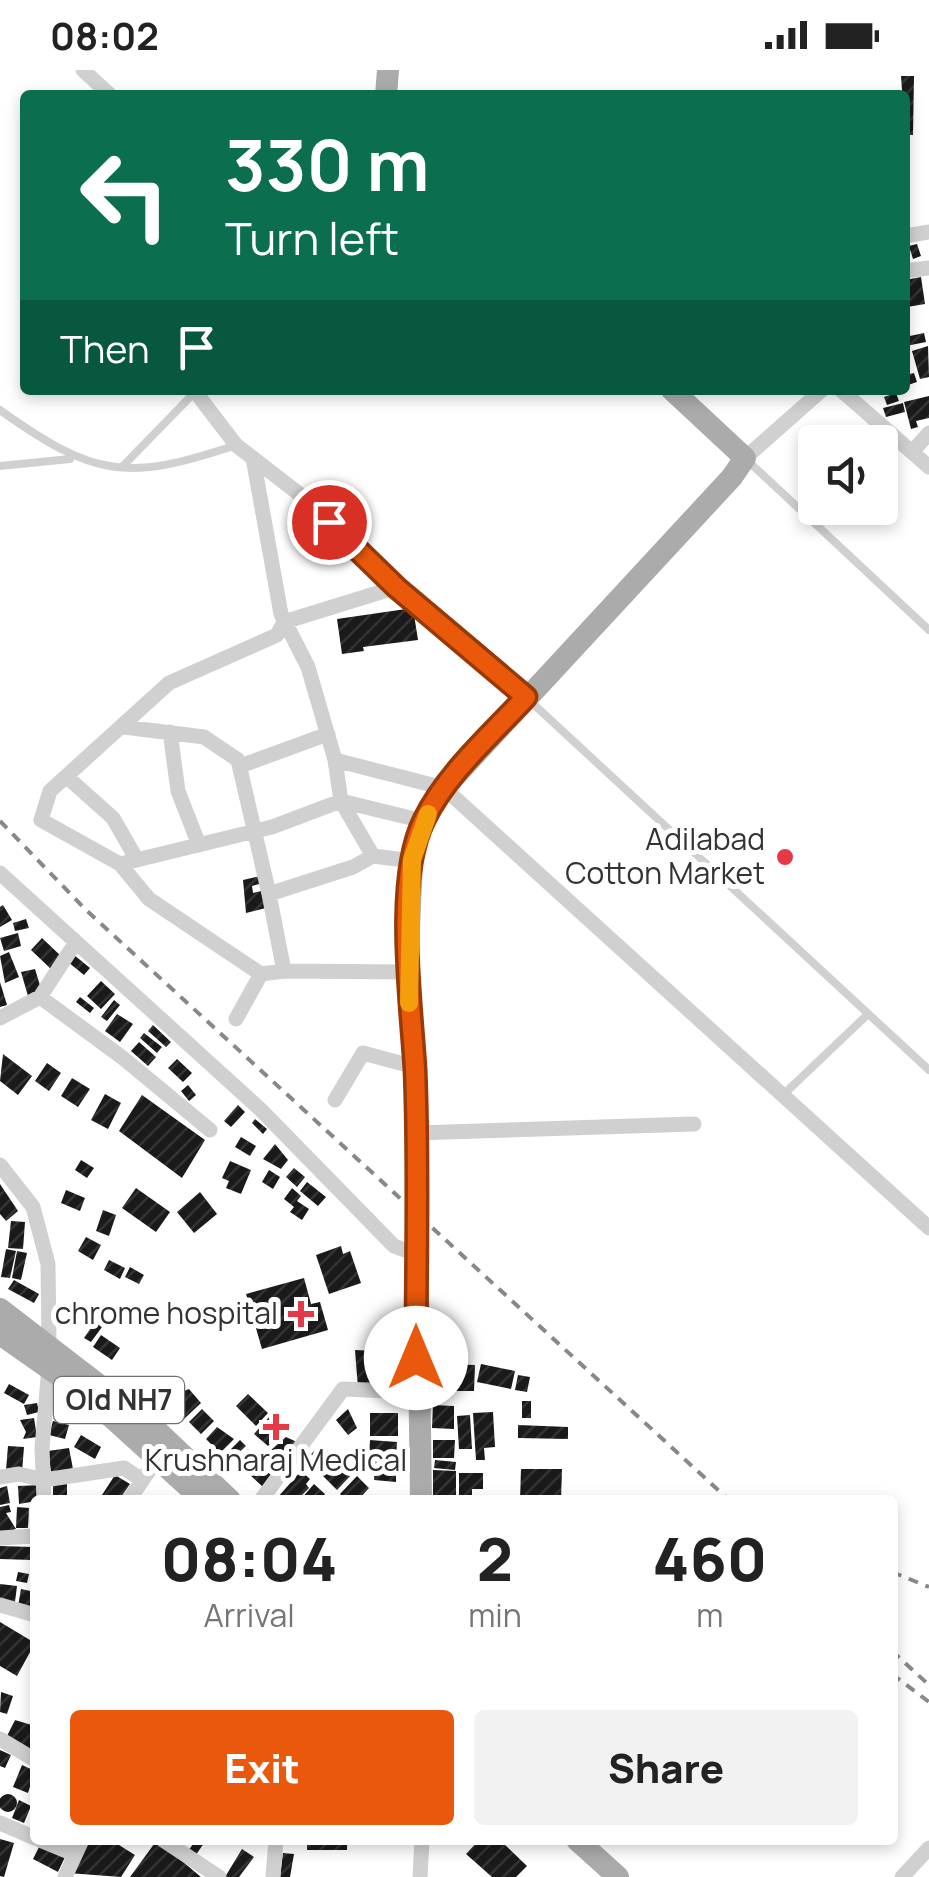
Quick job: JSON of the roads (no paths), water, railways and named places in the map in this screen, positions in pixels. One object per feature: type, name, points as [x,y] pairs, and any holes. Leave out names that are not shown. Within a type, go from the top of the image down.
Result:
[{"type":"main road","points":[[421,1495],[416,1392],[416,1132],[407,972],[412,860],[422,822],[444,788],[732,477],[744,458],[677,395]]},
{"type":"main road","name":"Old NH7","points":[[0,1310],[49,1355],[152,1426],[225,1495]]},
{"type":"main road","name":"old NH7","points":[[0,1334],[49,1355],[199,1495]]},
{"type":"main road","points":[[583,1845],[618,1877]]},
{"type":"main road","points":[[601,1845],[635,1877]]},
{"type":"street","points":[[83,70],[105,90]]},
{"type":"street","points":[[198,395],[236,445],[307,500],[397,588],[526,697]]},
{"type":"street","points":[[744,458],[816,395]]},
{"type":"street","points":[[848,395],[929,467]]},
{"type":"street","points":[[914,450],[929,434]]},
{"type":"street","points":[[253,458],[284,622],[308,667],[336,760],[341,801],[374,856]]},
{"type":"street","points":[[397,588],[284,622],[276,635],[169,683],[50,791],[41,820],[129,862],[256,831],[341,801],[422,822]]},
{"type":"street","points":[[124,727],[204,737],[238,760],[284,971]]},
{"type":"street","points":[[170,732],[178,791],[199,845]]},
{"type":"street","points":[[240,766],[328,734]]},
{"type":"street","points":[[336,760],[444,788],[929,1228]]},
{"type":"street","points":[[67,777],[114,818],[129,862],[150,898],[261,974],[407,972]]},
{"type":"street","points":[[270,894],[353,867],[374,856],[412,860]]},
{"type":"street","points":[[2,881],[76,942],[260,1109],[394,1246],[416,1254]]},
{"type":"street","points":[[0,1018],[40,998],[76,942]]},
{"type":"street","points":[[236,1019],[261,974]]},
{"type":"street","points":[[40,998],[124,1058],[210,1130]]},
{"type":"street","points":[[335,1100],[364,1053],[414,1068]]},
{"type":"street","points":[[416,1132],[694,1124]]},
{"type":"street","points":[[0,1165],[33,1207],[48,1264],[44,1495]]},
{"type":"street","points":[[265,1495],[343,1389],[416,1392]]},
{"type":"street","points":[[132,1495],[158,1457]]},
{"type":"street","points":[[0,1477],[19,1474],[44,1480],[124,1468],[142,1480]]},
{"type":"street","points":[[0,1538],[30,1536]]},
{"type":"street","points":[[0,1605],[30,1614]]},
{"type":"street","points":[[0,1739],[30,1757]]},
{"type":"street","points":[[0,1823],[30,1836]]},
{"type":"street","points":[[171,1845],[220,1877]]},
{"type":"street","points":[[273,1877],[276,1845]]},
{"type":"street","points":[[420,1877],[422,1845]]},
{"type":"street","points":[[65,1877],[78,1847]]},
{"type":"street","points":[[902,1877],[929,1848]]},
{"type":"lane","points":[[122,467],[191,395]]},
{"type":"lane","points":[[0,410],[76,458]]},
{"type":"lane","points":[[0,466],[76,458],[122,467],[173,466],[236,445]]},
{"type":"lane","points":[[744,458],[929,630]]},
{"type":"lane","points":[[526,697],[929,1070]]},
{"type":"lane","points":[[782,1096],[868,1014]]},
{"type":"railway","points":[[0,821],[86,910],[724,1495]]},
{"type":"railway","points":[[898,1574],[929,1587]]},
{"type":"railway","points":[[898,1657],[929,1685]]},
{"type":"railway","points":[[898,1679],[929,1702]]},
{"type":"place","name":"Adilabad Cotton Market","points":[[785,857]]},
{"type":"place","name":"chrome hospital","points":[[301,1314]]},
{"type":"place","name":"Krushnaraj Medical","points":[[276,1427]]}]
